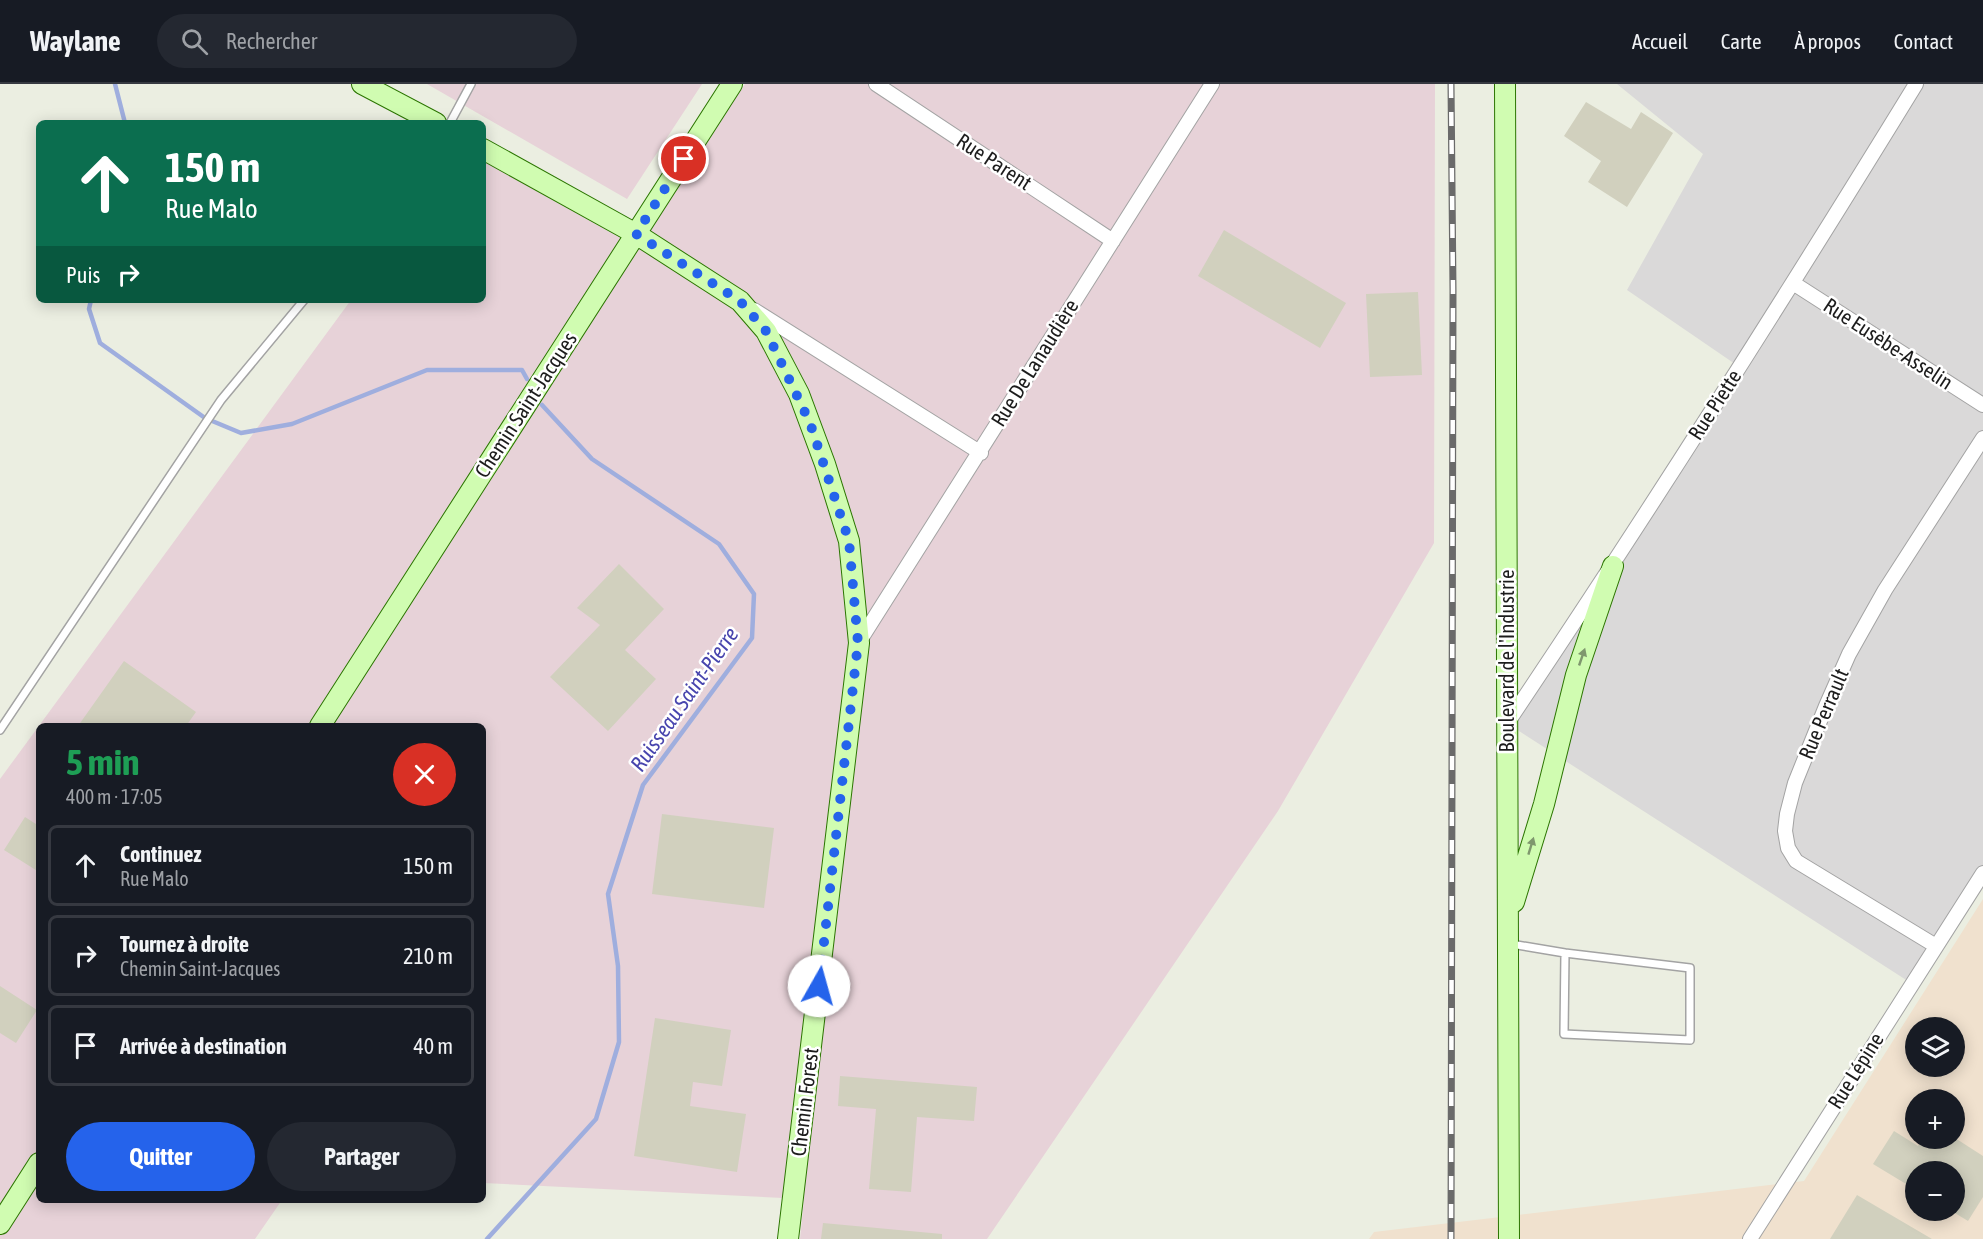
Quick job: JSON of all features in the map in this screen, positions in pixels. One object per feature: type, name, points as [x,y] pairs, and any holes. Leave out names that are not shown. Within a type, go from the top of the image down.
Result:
[{"type":"street","points":[[362,84],[429,120]]},
{"type":"street","name":"Chemin Saint-Jacques","points":[[322,723],[732,84]]},
{"type":"street","name":"Rue Parent","points":[[876,84],[1113,240]]},
{"type":"street","name":"Rue De Lanaudière","points":[[858,643],[981,453],[1027,374],[1212,84]]},
{"type":"street","name":"Boulevard de l'Industrie","points":[[1505,84],[1509,1239]]},
{"type":"street","name":"Rue Piette","points":[[1508,722],[1613,566],[1916,84]]},
{"type":"street","name":"Chemin Forest","points":[[486,151],[636,234],[740,301],[766,331],[799,394],[825,464],[849,541],[858,643],[788,1239]]},
{"type":"street","name":"Rue Eusèbe-Asselin","points":[[1793,283],[1983,405]]},
{"type":"street","points":[[740,301],[981,453]]},
{"type":"street","name":"Rue Perrault","points":[[1936,946],[1796,861],[1788,848],[1785,831],[1795,783],[1849,654],[1885,590],[1983,438]]},
{"type":"street","points":[[1508,922],[1544,804],[1576,675],[1613,566]]},
{"type":"street","name":"Rue Lépine","points":[[1750,1239],[1983,873]]},
{"type":"street","points":[[0,1224],[36,1168]]},
{"type":"lane","points":[[452,120],[471,84]]},
{"type":"lane","points":[[0,730],[221,400],[302,303]]},
{"type":"lane","points":[[1508,944],[1690,968],[1690,1040],[1564,1034],[1565,953]]},
{"type":"shaded area","points":[[427,84],[702,84],[627,199]]},
{"type":"shaded area","points":[[745,84],[1435,84],[1434,543],[1278,811],[987,1239],[800,1239],[804,1199],[486,1183],[486,723],[41,723],[349,303],[486,303],[486,163],[638,248]]},
{"type":"shaded area","points":[[1617,84],[1983,84],[1983,874],[1914,985],[1508,724],[1738,366],[1627,290],[1703,154]]},
{"type":"shaded area","points":[[36,730],[36,1203],[280,1203],[255,1239],[0,1239],[0,779]]},
{"type":"shaded area","points":[[1983,899],[1983,1239],[1369,1239],[1374,1232],[1804,1181],[1905,1022],[1905,1077],[1965,1077],[1965,1017],[1908,1017]]},
{"type":"building","points":[[1586,102],[1631,129],[1641,112],[1673,133],[1627,207],[1588,182],[1601,161],[1564,136]]},
{"type":"building","points":[[1224,230],[1346,303],[1320,348],[1198,276]]},
{"type":"building","points":[[1418,292],[1422,375],[1370,377],[1366,294]]},
{"type":"building","points":[[619,564],[664,609],[625,650],[656,679],[608,731],[550,677],[600,625],[577,608]]},
{"type":"building","points":[[124,661],[196,712],[188,723],[80,723]]},
{"type":"building","points":[[662,814],[774,828],[764,908],[652,894]]},
{"type":"building","points":[[25,817],[36,824],[36,870],[4,850]]},
{"type":"building","points":[[0,986],[36,1009],[36,1012],[16,1043],[0,1033]]},
{"type":"building","points":[[655,1018],[731,1030],[722,1086],[693,1082],[690,1106],[746,1114],[737,1172],[634,1156]]},
{"type":"building","points":[[840,1076],[977,1087],[974,1121],[917,1117],[911,1192],[869,1189],[876,1109],[838,1106]]},
{"type":"building","points":[[1894,1131],[1905,1138],[1905,1149],[1965,1149],[1965,1144],[1983,1156],[1983,1197],[1968,1221],[1965,1219],[1965,1161],[1905,1161],[1905,1183],[1873,1164]]},
{"type":"building","points":[[1857,1195],[1932,1239],[1830,1239]]},
{"type":"building","points":[[823,1223],[942,1234],[942,1239],[821,1239]]},
{"type":"waterway","name":"Ruisseau Saint-Pierre","points":[[115,84],[124,120]]},
{"type":"waterway","name":"Ruisseau Saint-Pierre","points":[[90,303],[89,309],[100,343],[205,418],[241,433],[292,424],[427,370],[522,370],[527,379]]},
{"type":"waterway","name":"Ruisseau Saint-Pierre","points":[[487,1239],[596,1119],[619,1042],[618,966],[608,894],[643,785],[752,638],[754,594],[719,544],[592,459],[542,405]]},
{"type":"railway","points":[[1451,84],[1453,290],[1451,1239]]},
{"type":"route","points":[[684,159],[636,234],[740,301],[766,331],[799,394],[825,464],[849,541],[858,619],[858,643],[819,986]]}]
